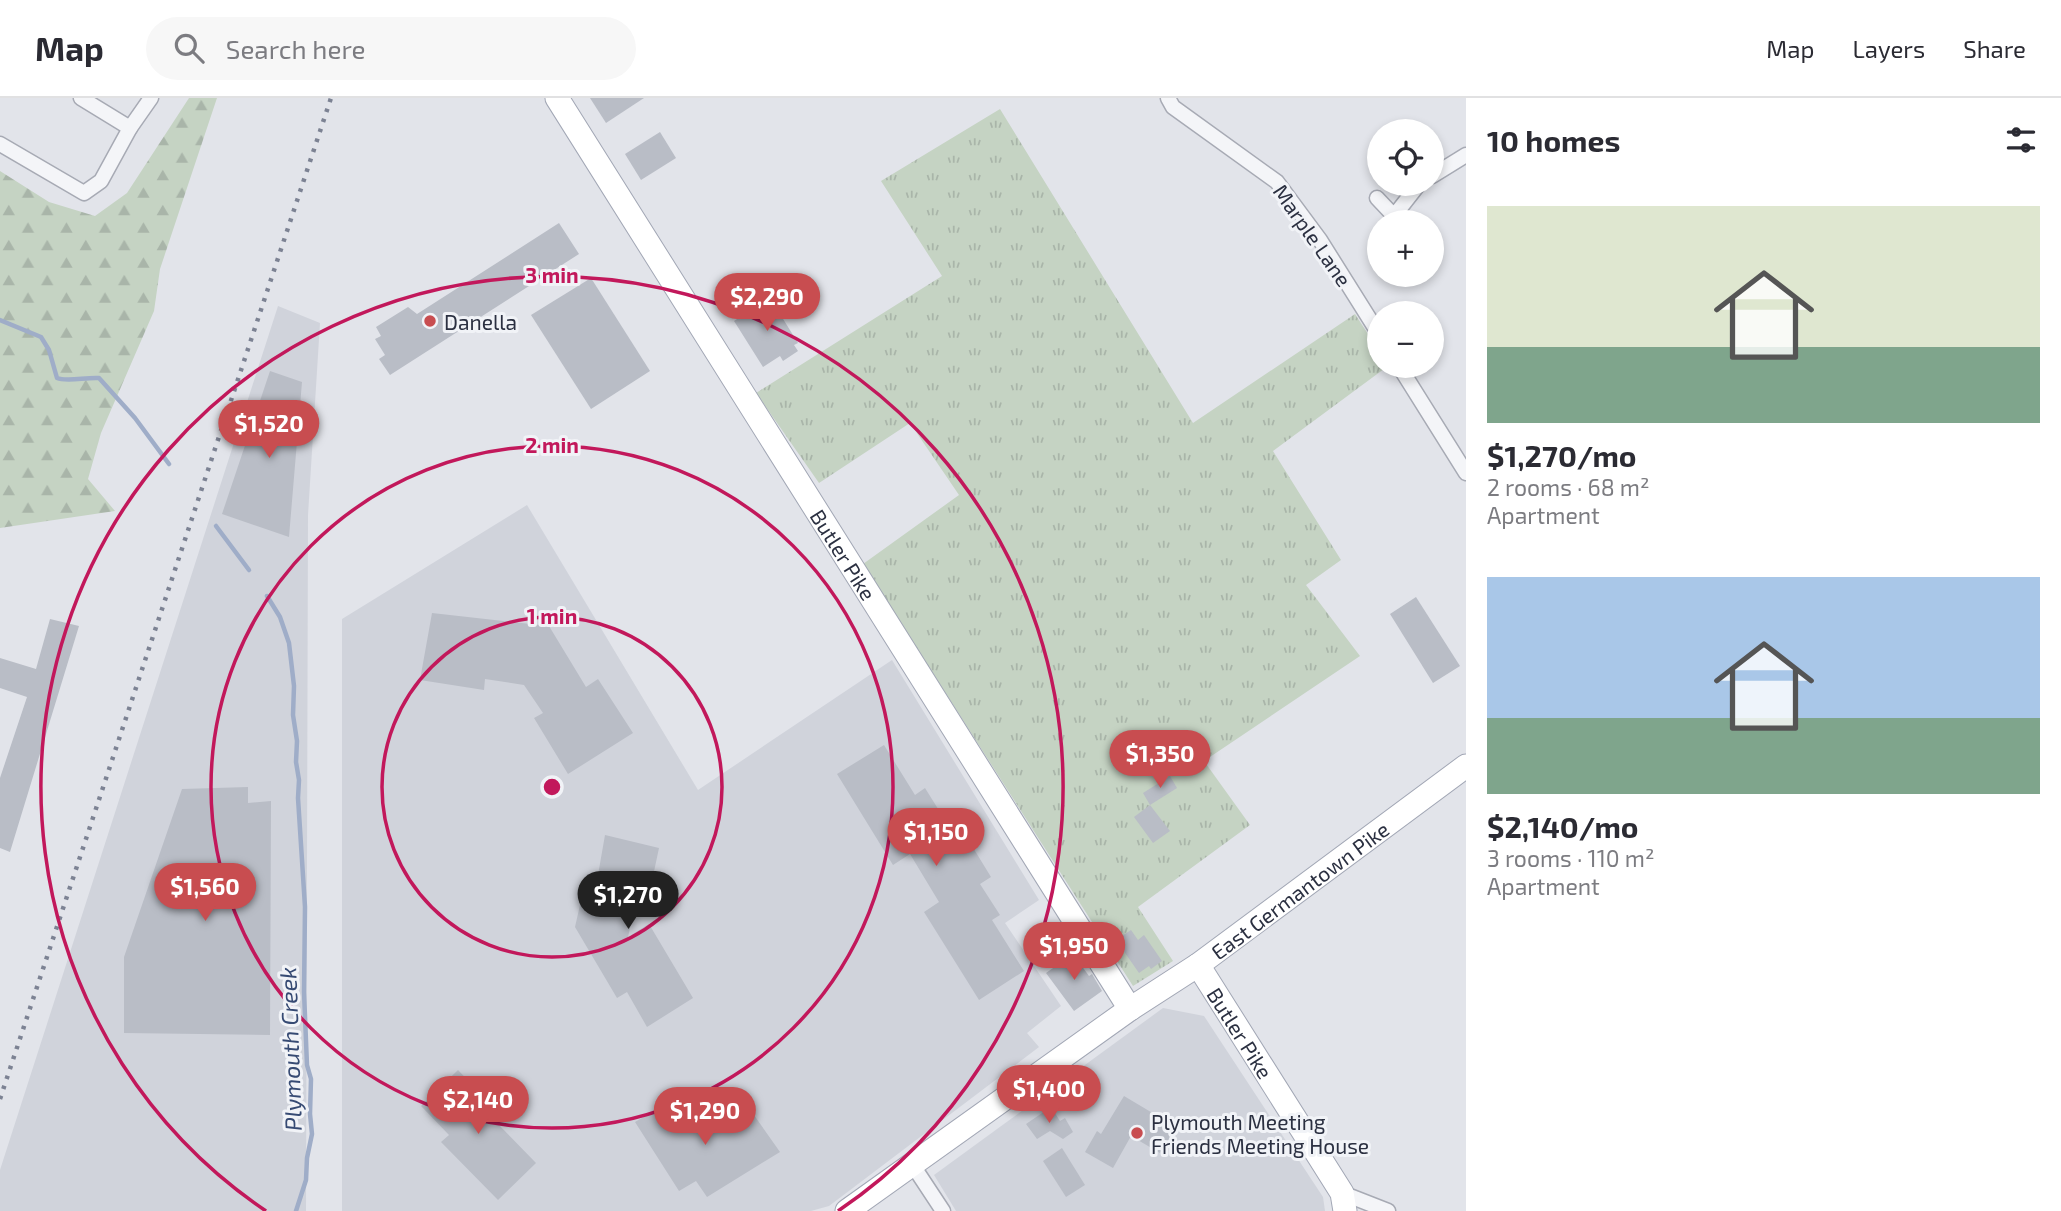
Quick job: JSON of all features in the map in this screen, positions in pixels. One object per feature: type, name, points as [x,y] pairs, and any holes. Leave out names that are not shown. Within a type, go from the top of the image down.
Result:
[{"type":"main road","name":"Butler Pike","points":[[557,98],[1130,1009]]},
{"type":"main road","name":"East Germantown Pike","points":[[847,1211],[1130,1009],[1198,965],[1466,766]]},
{"type":"main road","name":"Butler Pike","points":[[1198,965],[1344,1202]]},
{"type":"street","points":[[81,98],[130,128]]},
{"type":"street","points":[[0,144],[84,193],[101,181],[130,128],[151,98]]},
{"type":"street","name":"Marple Lane","points":[[1168,98],[1173,107],[1277,181],[1320,240],[1367,315]]},
{"type":"street","points":[[1444,169],[1466,155]]},
{"type":"street","points":[[1377,198],[1394,216],[1410,196]]},
{"type":"street","points":[[1407,378],[1466,473]]},
{"type":"street","points":[[912,1164],[943,1211]]},
{"type":"street","points":[[1344,1202],[1388,1211]]},
{"type":"shaded area","points":[[278,306],[320,323],[308,515],[306,1211],[0,1211],[0,1170]]},
{"type":"shaded area","points":[[527,505],[698,790],[892,660],[1039,900],[1005,923],[1061,1006],[1027,1033],[1039,1047],[829,1206],[811,1211],[342,1211],[342,619]]},
{"type":"shaded area","points":[[1163,1008],[1204,1016],[1323,1197],[1325,1211],[956,1211],[934,1175]]},
{"type":"green space","points":[[189,98],[217,98],[160,269],[154,311],[101,433],[88,479],[115,511],[0,528],[0,171],[49,202],[95,216],[127,193]]},
{"type":"green space","points":[[1000,109],[1193,423],[1355,314],[1367,332],[1367,378],[1372,378],[1273,451],[1341,560],[1306,585],[1360,656],[1204,761],[1250,825],[1138,907],[1173,961],[1133,986],[863,564],[959,495],[910,423],[819,483],[756,393],[942,276],[881,181]]},
{"type":"building","points":[[590,98],[644,98],[606,123]]},
{"type":"building","points":[[660,132],[676,158],[641,180],[625,154]]},
{"type":"building","points":[[559,223],[579,254],[390,375],[379,359],[385,355],[375,339],[381,336],[376,327],[408,307],[417,314]]},
{"type":"building","points":[[591,278],[650,371],[591,409],[531,315]]},
{"type":"building","points":[[770,298],[798,343],[794,345],[798,351],[783,361],[780,356],[763,367],[734,321]]},
{"type":"building","points":[[270,371],[302,382],[289,537],[222,514]]},
{"type":"building","points":[[1416,597],[1460,666],[1433,683],[1390,614]]},
{"type":"building","points":[[432,613],[549,626],[586,687],[598,679],[633,733],[568,774],[534,718],[543,713],[524,685],[485,679],[484,690],[420,680]]},
{"type":"building","points":[[50,619],[79,626],[10,852],[0,848],[0,778],[27,697],[0,688],[0,658],[36,669]]},
{"type":"building","points":[[884,745],[915,795],[925,788],[945,820],[953,815],[991,877],[980,884],[1000,915],[992,920],[1024,971],[979,1000],[924,912],[939,902],[910,854],[893,865],[837,774]]},
{"type":"building","points":[[1170,776],[1177,788],[1150,805],[1143,793]]},
{"type":"building","points":[[248,787],[248,803],[271,801],[270,1035],[124,1033],[124,957],[182,789]]},
{"type":"building","points":[[1150,805],[1170,831],[1153,843],[1134,817]]},
{"type":"building","points":[[605,835],[659,848],[649,895],[638,893],[628,937],[649,924],[693,998],[647,1027],[627,992],[617,998],[575,927],[587,874],[598,875]]},
{"type":"building","points":[[1131,930],[1138,940],[1144,935],[1162,961],[1139,973],[1116,940]]},
{"type":"building","points":[[1073,954],[1089,976],[1092,974],[1102,991],[1074,1011],[1046,973]]},
{"type":"building","points":[[458,1070],[502,1116],[496,1122],[536,1163],[498,1200],[441,1142],[449,1135],[421,1106]]},
{"type":"building","points":[[681,1095],[705,1138],[749,1108],[780,1152],[707,1197],[696,1181],[679,1191],[635,1122]]},
{"type":"building","name":"Plymouth Meeting Friends Meeting House","points":[[1124,1096],[1176,1127],[1160,1153],[1131,1136],[1113,1168],[1085,1152],[1097,1131],[1101,1134]]},
{"type":"building","points":[[1051,1107],[1060,1121],[1065,1118],[1073,1132],[1063,1139],[1050,1131],[1037,1139],[1026,1124]]},
{"type":"building","points":[[1062,1148],[1085,1185],[1066,1197],[1043,1161]]},
{"type":"waterway","name":"Plymouth Creek","points":[[0,320],[41,337],[49,350],[57,378],[99,378],[135,418],[169,464]]},
{"type":"waterway","name":"Plymouth Creek","points":[[216,526],[249,570]]},
{"type":"waterway","name":"Plymouth Creek","points":[[267,596],[280,617],[289,643],[294,686],[293,715],[297,741],[305,907],[304,992],[312,1134],[306,1180],[296,1211]]},
{"type":"railway","points":[[0,1099],[331,98]]},
{"type":"place","name":"Danella","points":[[430,321]]},
{"type":"place","name":"Plymouth Meeting Friends Meeting House","points":[[1137,1133]]}]
